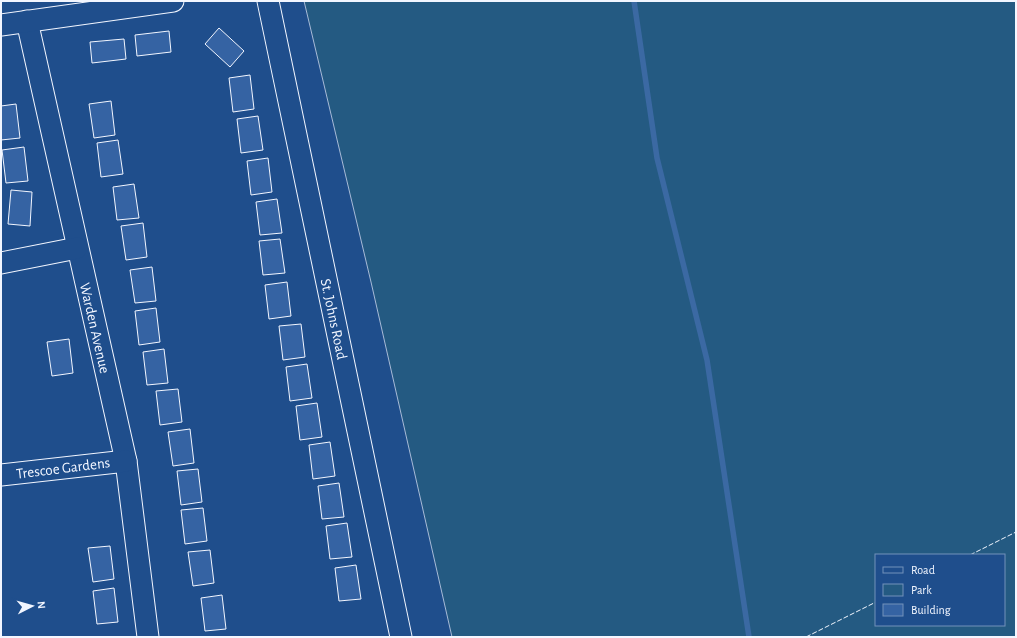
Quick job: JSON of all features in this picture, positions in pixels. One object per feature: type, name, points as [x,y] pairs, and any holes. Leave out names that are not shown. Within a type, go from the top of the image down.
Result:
[{"type":"street","points":[[1,24],[172,1]]},
{"type":"street","name":"St. Johns Road","points":[[268,1],[401,637]]},
{"type":"street","name":"Warden Avenue","points":[[27,21],[126,461],[148,637]]},
{"type":"street","points":[[1,263],[77,248]]},
{"type":"street","name":"Trescoe Gardens","points":[[1,475],[126,461]]},
{"type":"green space","points":[[304,1],[1016,1],[1016,637],[452,637],[371,282]]},
{"type":"building","points":[[219,28],[244,51],[230,67],[205,44]]},
{"type":"building","points":[[169,31],[171,52],[137,56],[135,35]]},
{"type":"building","points":[[124,39],[126,59],[92,63],[90,42]]},
{"type":"building","points":[[250,75],[254,109],[233,112],[229,78]]},
{"type":"building","points":[[111,101],[115,135],[94,138],[89,104]]},
{"type":"building","points":[[16,104],[20,138],[1,140],[1,106]]},
{"type":"building","points":[[258,116],[263,150],[241,153],[237,119]]},
{"type":"building","points":[[118,140],[123,174],[101,177],[97,143]]},
{"type":"building","points":[[24,147],[28,181],[6,183],[2,150]]},
{"type":"building","points":[[268,158],[272,192],[251,195],[247,161]]},
{"type":"building","points":[[134,184],[139,218],[117,220],[113,187]]},
{"type":"building","points":[[11,190],[32,192],[30,226],[8,224]]},
{"type":"building","points":[[277,199],[282,233],[260,235],[256,202]]},
{"type":"building","points":[[143,223],[147,257],[126,260],[121,226]]},
{"type":"building","points":[[280,239],[285,273],[263,275],[259,241]]},
{"type":"building","points":[[152,267],[156,301],[135,303],[130,270]]},
{"type":"building","points":[[287,282],[291,316],[269,319],[265,285]]},
{"type":"building","points":[[156,308],[160,342],[139,345],[135,311]]},
{"type":"building","points":[[301,324],[305,357],[283,360],[279,326]]},
{"type":"building","points":[[69,339],[73,373],[52,376],[47,342]]},
{"type":"building","points":[[164,349],[168,383],[147,385],[143,352]]},
{"type":"building","points":[[307,364],[312,398],[290,401],[286,367]]},
{"type":"building","points":[[178,389],[182,422],[160,425],[156,391]]},
{"type":"building","points":[[317,403],[322,437],[300,440],[296,406]]},
{"type":"building","points":[[190,429],[194,463],[173,466],[168,432]]},
{"type":"building","points":[[330,442],[335,476],[313,479],[309,445]]},
{"type":"building","points":[[198,469],[202,502],[181,505],[177,471]]},
{"type":"building","points":[[339,483],[344,517],[322,519],[318,486]]},
{"type":"building","points":[[203,508],[207,541],[185,544],[181,510]]},
{"type":"building","points":[[347,523],[352,557],[330,559],[326,526]]},
{"type":"building","points":[[110,546],[114,579],[93,582],[88,548]]},
{"type":"building","points":[[210,550],[214,583],[193,586],[188,552]]},
{"type":"building","points":[[356,565],[361,599],[339,601],[335,568]]},
{"type":"building","points":[[114,588],[118,622],[97,624],[93,591]]},
{"type":"building","points":[[222,595],[226,629],[205,631],[201,598]]},
{"type":"waterway","points":[[634,1],[657,158],[707,360],[749,637]]},
{"type":"fence","points":[[972,554],[1016,532]]},
{"type":"fence","points":[[806,637],[875,602]]}]
